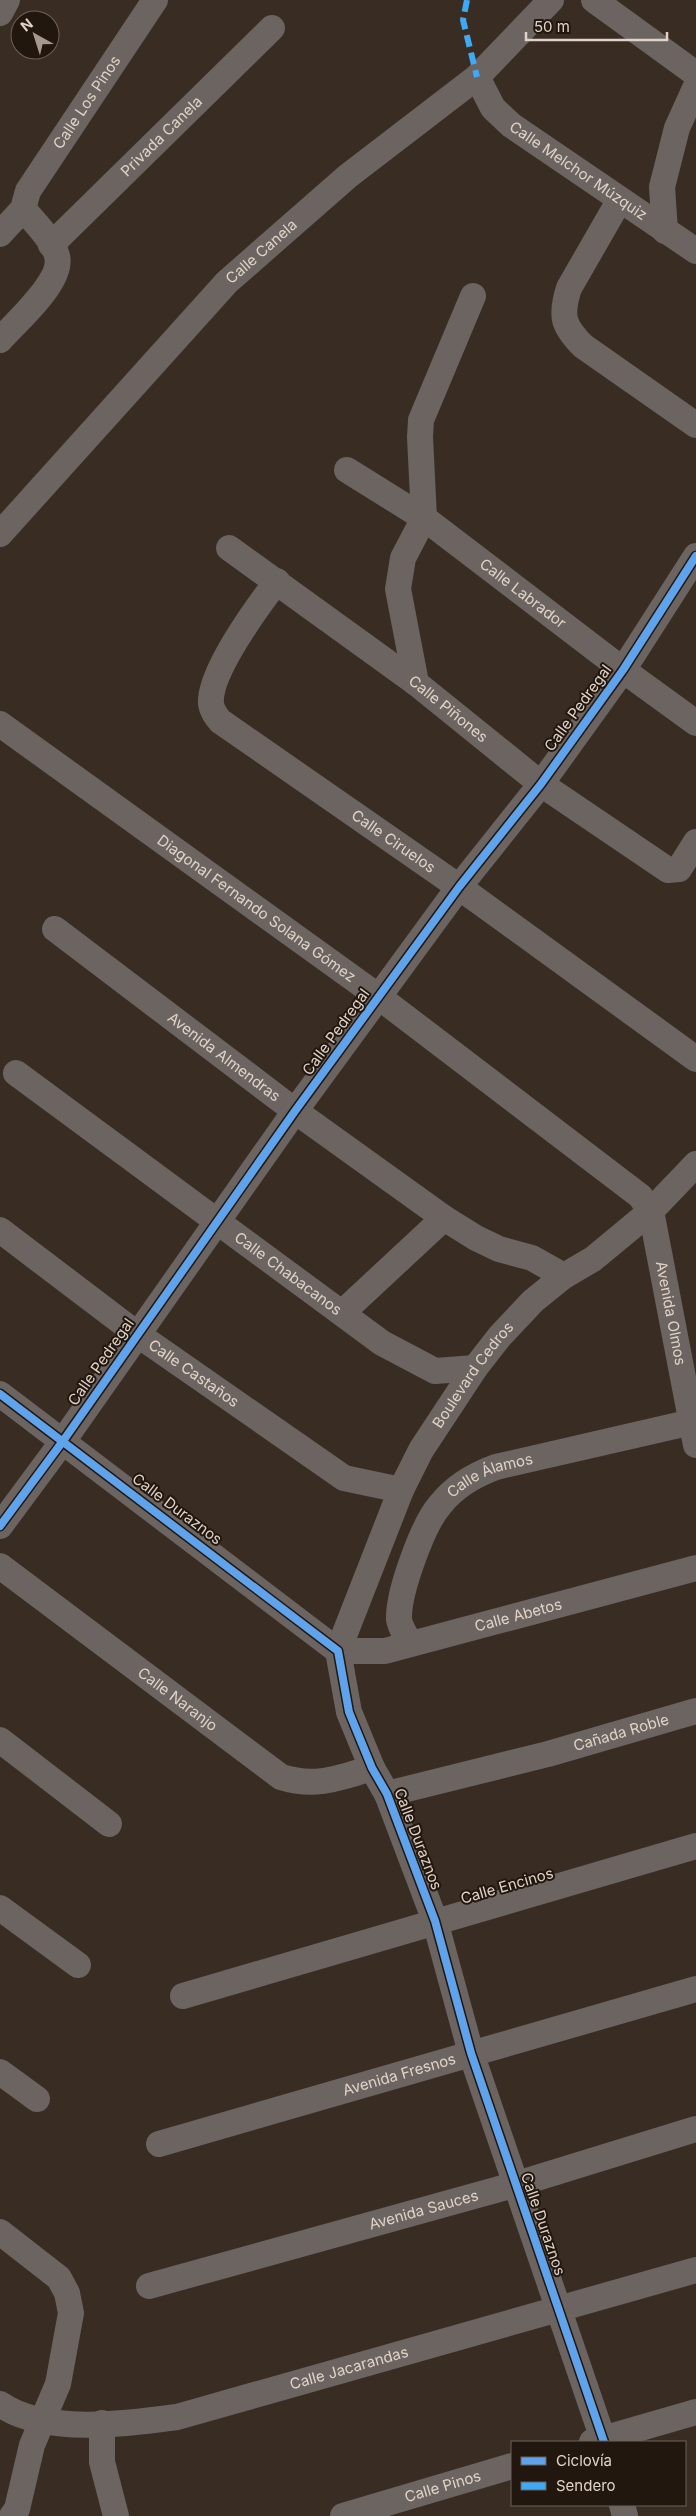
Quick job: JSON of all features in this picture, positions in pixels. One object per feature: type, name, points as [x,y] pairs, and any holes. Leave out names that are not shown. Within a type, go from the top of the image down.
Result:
[{"type":"street","points":[[0,13],[7,0]]},
{"type":"street","name":"Calle Los Pinos","points":[[23,209],[28,191],[155,0]]},
{"type":"street","name":"Calle Canela","points":[[0,534],[227,282],[348,176],[477,77],[547,0]]},
{"type":"street","points":[[594,0],[696,74]]},
{"type":"street","name":"Privada Canela","points":[[0,340],[54,278],[55,256],[272,28]]},
{"type":"street","name":"Calle Melchor Múzquiz","points":[[477,77],[493,108],[511,125],[696,251]]},
{"type":"street","points":[[665,231],[662,187],[677,128],[696,86]]},
{"type":"street","points":[[619,200],[569,288],[564,304],[564,322],[572,335],[583,346],[696,425]]},
{"type":"street","points":[[0,234],[23,209],[55,256]]},
{"type":"street","points":[[416,683],[398,589],[402,558],[424,518],[420,437],[421,420],[474,296]]},
{"type":"street","name":"Calle Labrador","points":[[347,470],[424,518],[623,670],[696,723]]},
{"type":"street","name":"Calle Piñones","points":[[229,548],[416,683],[540,784],[668,870],[678,868],[696,842]]},
{"type":"street","name":"Calle Pedregal","points":[[0,1526],[63,1441],[295,1111],[459,887],[540,784],[623,670],[696,556]]},
{"type":"street","name":"Calle Ciruelos","points":[[276,581],[246,621],[213,689],[211,703],[213,712],[220,722],[459,887],[696,1059]]},
{"type":"street","name":"Diagonal Fernando Solana Gómez","points":[[0,724],[379,998],[640,1196],[651,1210]]},
{"type":"street","name":"Avenida Almendras","points":[[55,929],[295,1111],[444,1218],[476,1238],[500,1249],[532,1258],[564,1276]]},
{"type":"street","name":"Calle Chabacanos","points":[[16,1072],[216,1222],[343,1312],[382,1343],[435,1371],[475,1368]]},
{"type":"street","name":"Boulevard Cedros","points":[[338,1651],[401,1490],[421,1450],[475,1368],[500,1336],[533,1301],[564,1276],[593,1259],[651,1210],[696,1164]]},
{"type":"street","name":"Avenida Olmos","points":[[651,1210],[694,1433]]},
{"type":"street","points":[[343,1312],[444,1218]]},
{"type":"street","name":"Calle Castaños","points":[[0,1230],[137,1334],[344,1478],[401,1490]]},
{"type":"street","name":"Calle Duraznos","points":[[0,1394],[338,1651],[349,1712],[372,1768],[387,1794],[435,1921],[471,2053],[514,2184],[559,2309],[600,2441]]},
{"type":"street","name":"Calle Álamos","points":[[410,1643],[401,1628],[399,1618],[401,1598],[428,1522],[440,1505],[459,1487],[478,1474],[496,1467],[694,1433]]},
{"type":"street","name":"Calle Naranjo","points":[[0,1566],[280,1777],[300,1783],[322,1782],[372,1768]]},
{"type":"street","name":"Calle Abetos","points":[[338,1651],[385,1652],[410,1643],[696,1568]]},
{"type":"street","name":"Cañada Roble","points":[[387,1794],[548,1754],[696,1711]]},
{"type":"street","points":[[0,1740],[109,1824]]},
{"type":"street","name":"Calle Encinos","points":[[183,1996],[696,1846]]},
{"type":"street","points":[[0,1908],[78,1965]]},
{"type":"street","name":"Avenida Fresnos","points":[[159,2144],[696,1989]]},
{"type":"street","points":[[0,2072],[37,2099]]},
{"type":"street","name":"Avenida Sauces","points":[[149,2286],[514,2184],[696,2129]]},
{"type":"street","points":[[0,2232],[59,2278],[66,2293],[71,2313],[70,2332],[58,2384],[32,2445],[17,2509],[12,2516]]},
{"type":"street","name":"Calle Jacarandas","points":[[0,2404],[9,2410],[43,2421],[72,2424],[138,2423],[177,2417],[696,2270]]},
{"type":"street","points":[[600,2441],[696,2412]]},
{"type":"street","points":[[102,2423],[102,2462],[116,2516]]},
{"type":"street","name":"Calle Pinos","points":[[343,2516],[511,2466]]},
{"type":"marked path","points":[[467,0],[463,20],[477,77]]},
{"type":"cycle path","points":[[0,1526],[63,1441],[295,1111],[459,887],[541,784],[623,670],[696,556]]},
{"type":"cycle path","points":[[0,1394],[338,1651],[349,1712],[372,1768],[387,1794],[435,1921],[471,2053],[604,2441]]}]
